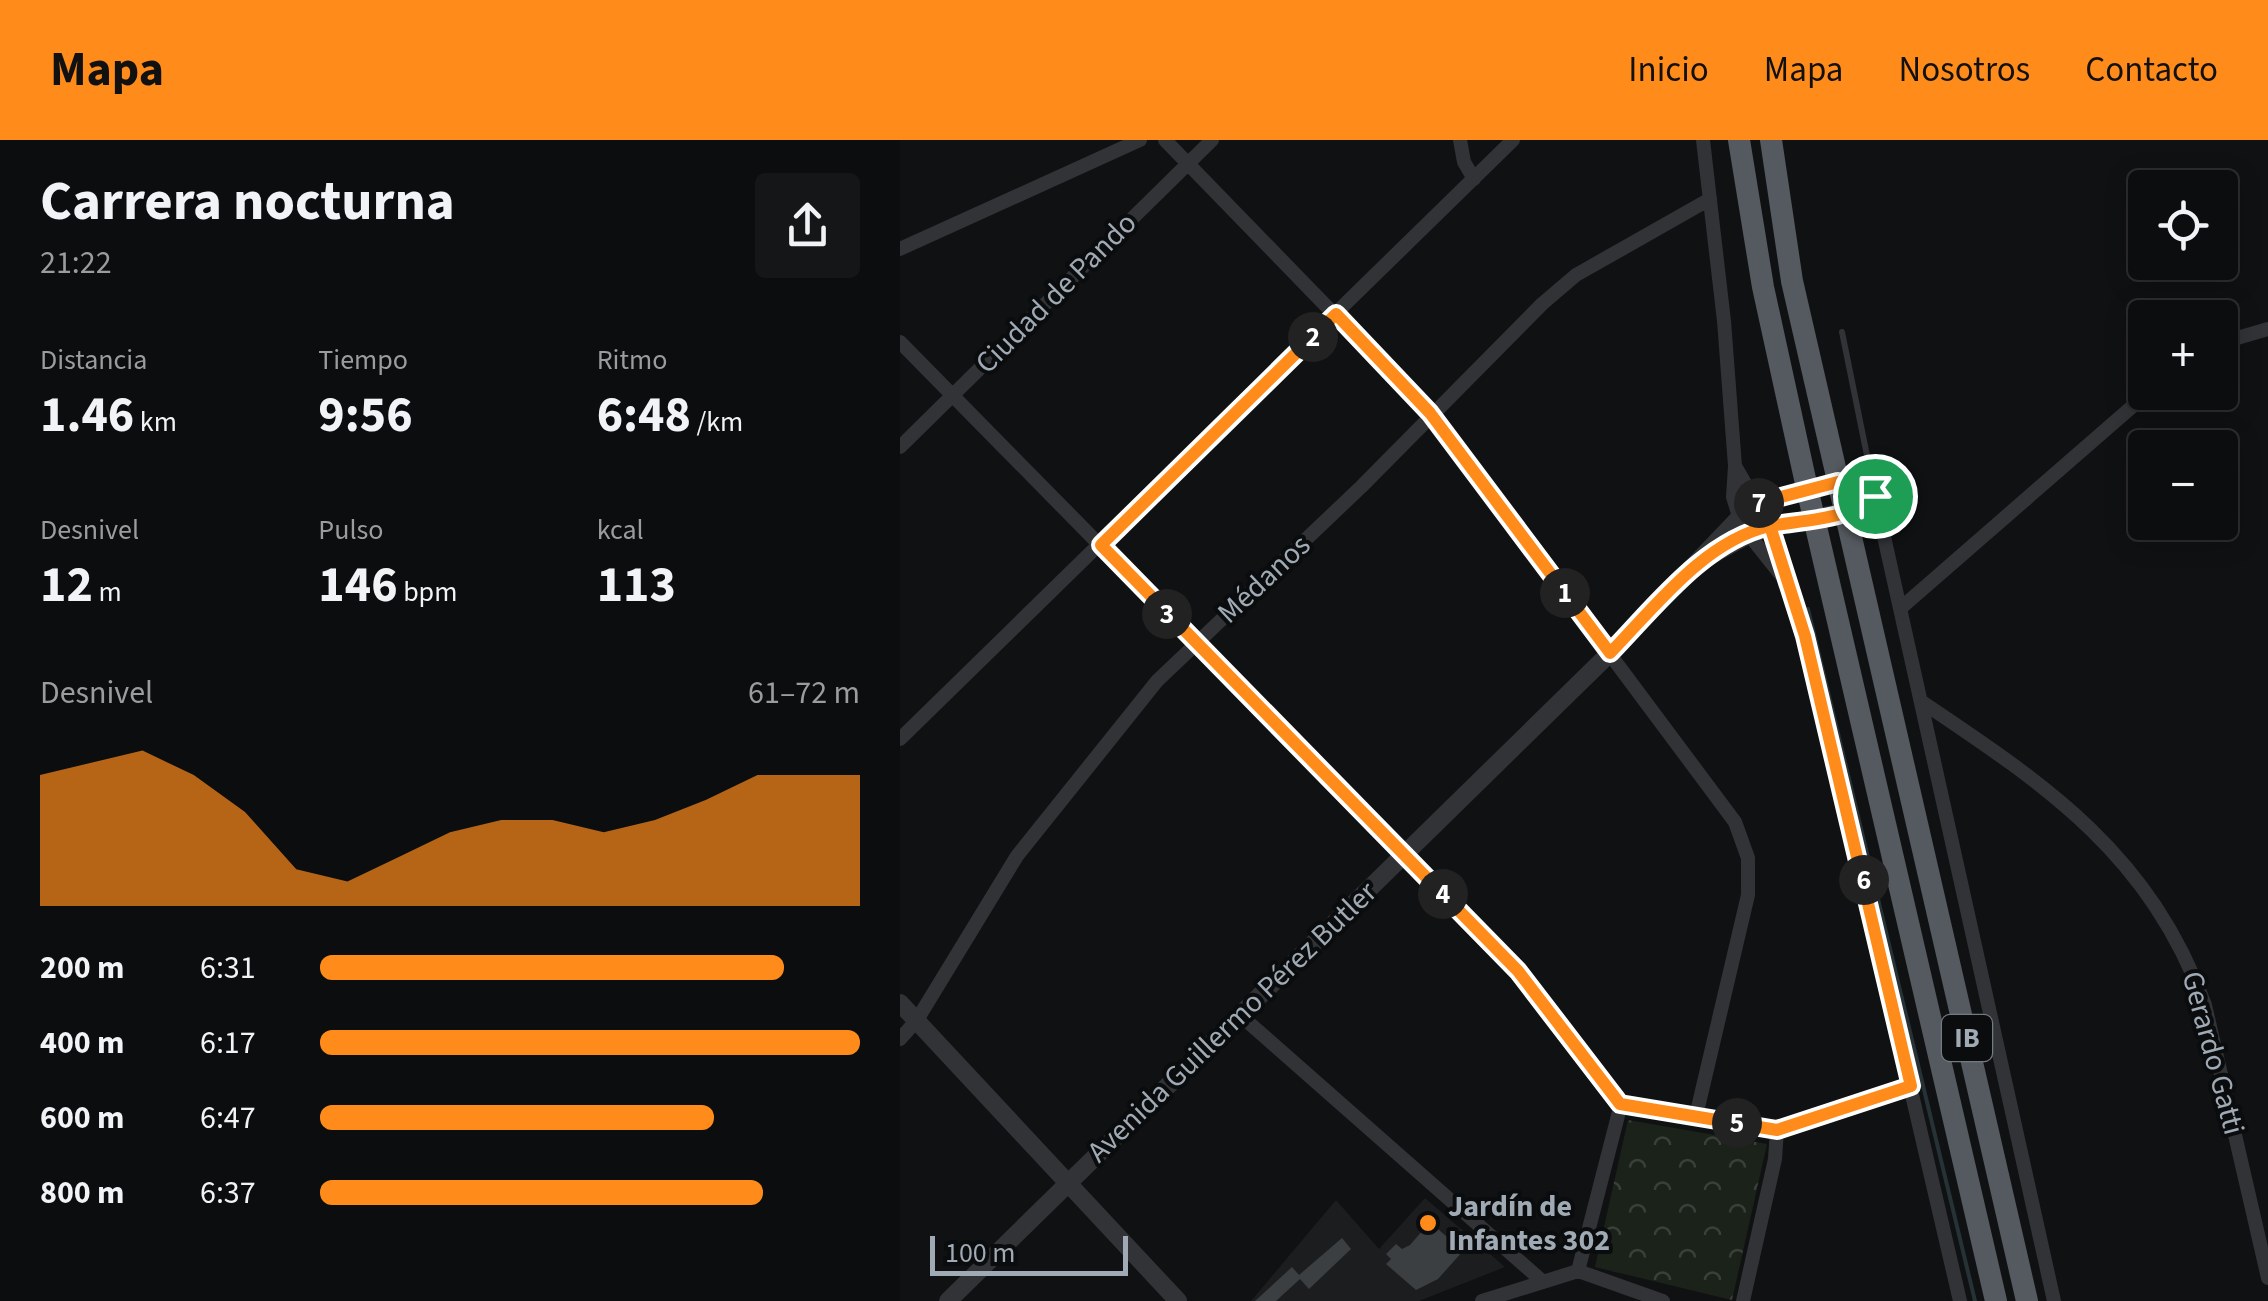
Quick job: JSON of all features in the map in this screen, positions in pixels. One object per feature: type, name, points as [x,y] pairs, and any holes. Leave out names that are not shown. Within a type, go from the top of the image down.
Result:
[{"type":"highway","name":"IB","points":[[1739,140],[1762,287],[1806,488],[1996,1301]]},
{"type":"highway","name":"IB","points":[[1770,140],[1792,282],[2026,1301]]},
{"type":"street","points":[[900,249],[1140,140]]},
{"type":"street","points":[[1165,140],[1430,413],[1735,822],[1748,858],[1748,895],[1696,1116]]},
{"type":"street","name":"Ciudad de Pando","points":[[900,446],[1212,140]]},
{"type":"street","points":[[1460,140],[1464,162],[1474,179]]},
{"type":"street","points":[[900,739],[1514,140]]},
{"type":"street","points":[[1703,140],[1735,466],[1733,497],[1744,525],[1785,579]]},
{"type":"street","name":"Médanos","points":[[900,1039],[917,1020],[1017,856],[1124,718],[1195,644],[1576,276],[1710,199]]},
{"type":"street","points":[[2238,338],[2268,329]]},
{"type":"street","points":[[900,342],[1518,971],[1620,1104],[1777,1130],[1911,1086]]},
{"type":"street","points":[[1902,607],[2129,410]]},
{"type":"street","points":[[1735,466],[1770,526],[1810,654],[1960,1301]]},
{"type":"street","points":[[1838,482],[1875,496]]},
{"type":"street","name":"Avenida Guillermo Pérez Butler","points":[[948,1301],[1687,575],[1744,525],[1758,503],[1838,482]]},
{"type":"street","points":[[1744,525],[1770,526],[1844,512],[1875,496]]},
{"type":"street","points":[[1875,496],[2054,1301]]},
{"type":"street","name":"Gerardo Gatti","points":[[1922,702],[2047,786],[2144,887],[2189,962],[2206,1005],[2268,1278]]},
{"type":"street","points":[[900,1003],[1178,1301]]},
{"type":"street","points":[[1240,1015],[1541,1280]]},
{"type":"street","points":[[1578,1271],[1620,1104]]},
{"type":"street","points":[[1743,1301],[1775,1158],[1777,1130]]},
{"type":"street","points":[[1482,1301],[1578,1271],[1664,1301]]},
{"type":"lane","points":[[1842,332],[1875,496]]},
{"type":"shaded area","points":[[1425,1198],[1505,1267],[1419,1301],[1251,1301],[1336,1200],[1379,1249]]},
{"type":"green space","points":[[1628,1120],[1767,1144],[1732,1300],[1595,1267]]},
{"type":"building","points":[[1430,1222],[1463,1251],[1438,1279],[1416,1290],[1386,1264],[1391,1259],[1386,1254],[1396,1244],[1402,1249],[1410,1245]]},
{"type":"building","points":[[1342,1238],[1351,1249],[1309,1289],[1300,1279],[1276,1301],[1255,1301],[1292,1267],[1299,1275]]},
{"type":"waterway","points":[[1808,609],[1975,1301]]},
{"type":"place","name":"Jardín de Infantes 302","points":[[1428,1223]]},
{"type":"route","points":[[1875,496],[1838,482],[1758,503],[1770,526],[1805,636],[1911,1086],[1777,1130],[1620,1104],[1518,971],[1101,545],[1336,314],[1430,413],[1610,653],[1687,575],[1730,542],[1758,529],[1770,526],[1844,512],[1860,508],[1875,496]]}]
